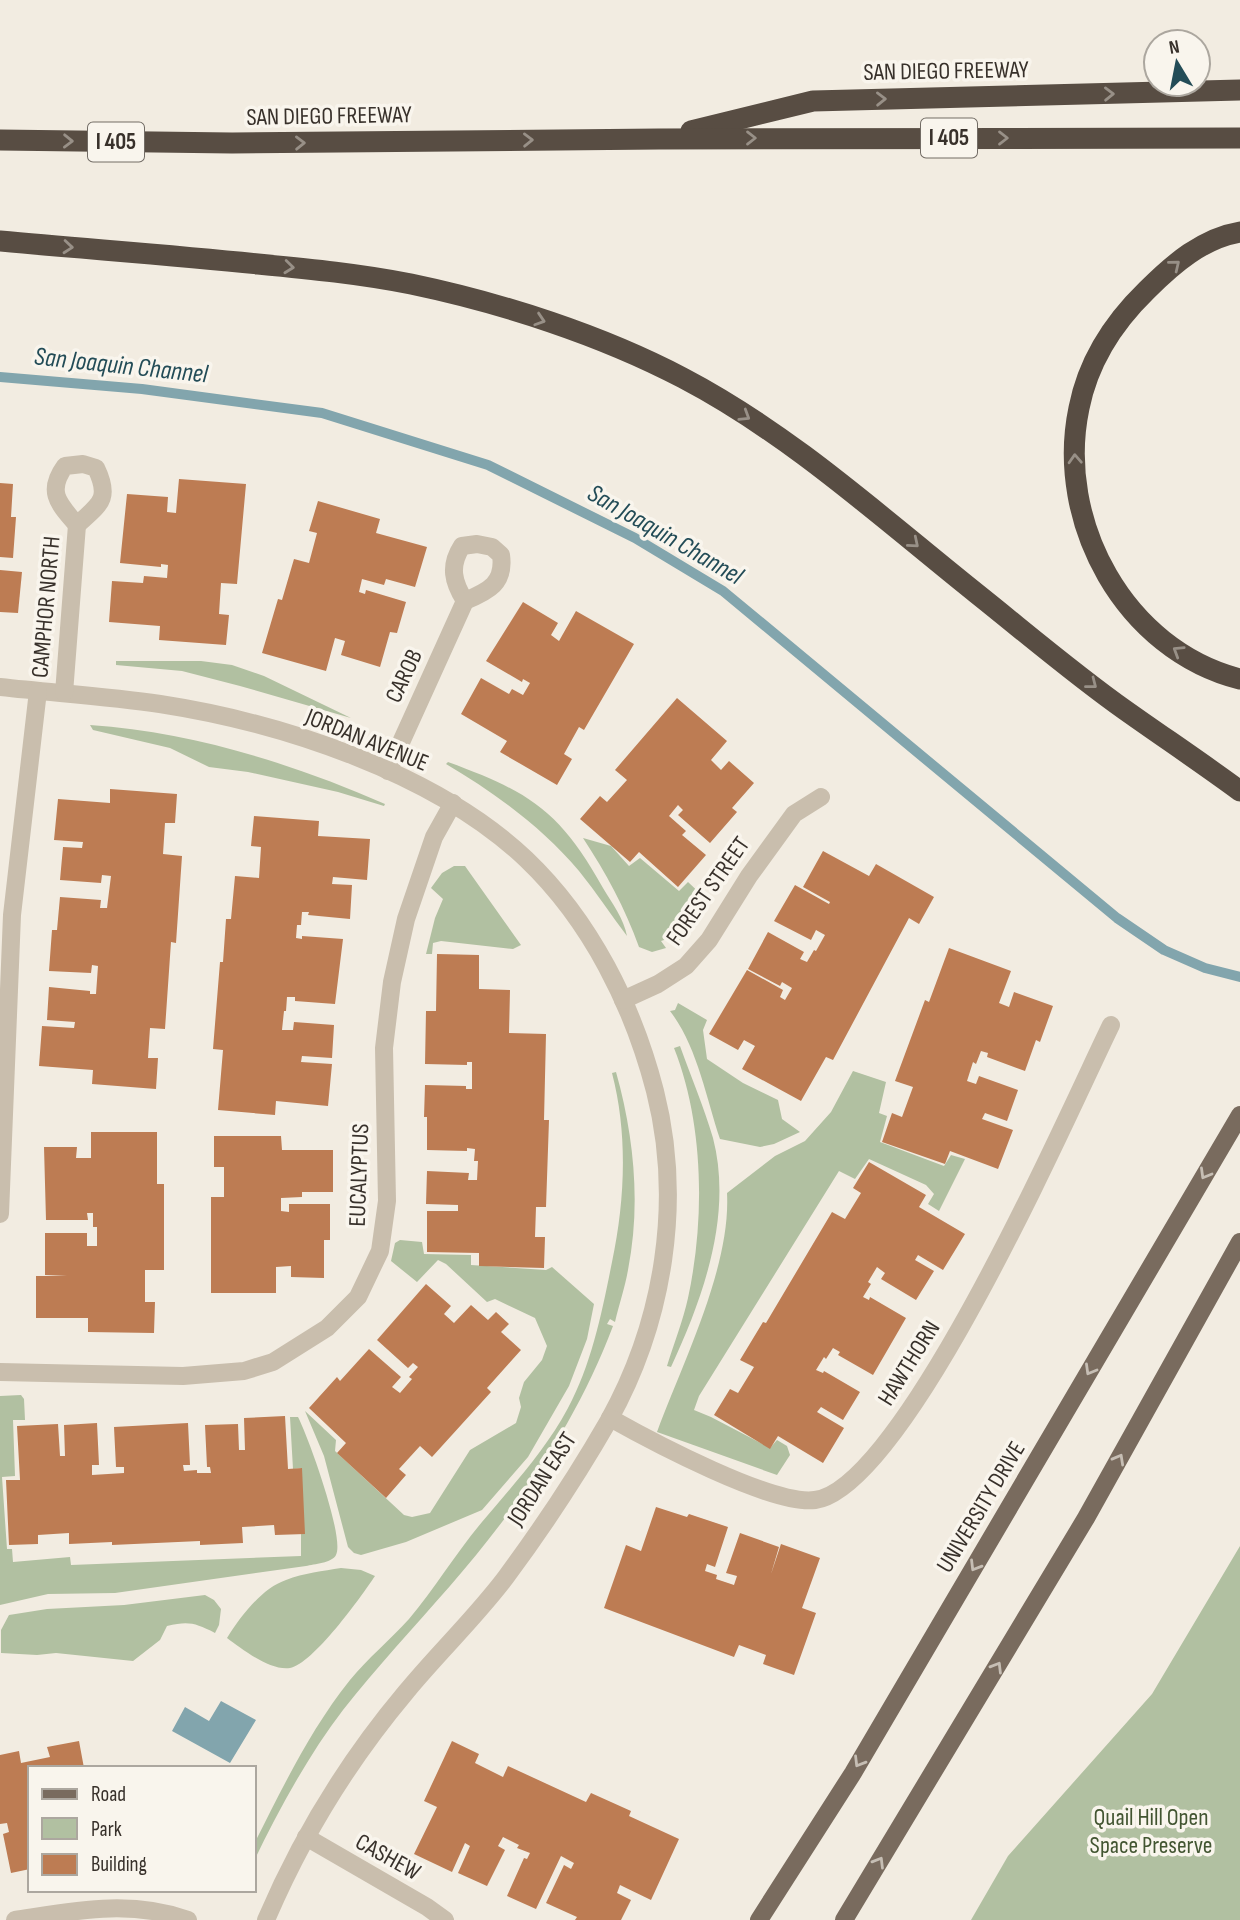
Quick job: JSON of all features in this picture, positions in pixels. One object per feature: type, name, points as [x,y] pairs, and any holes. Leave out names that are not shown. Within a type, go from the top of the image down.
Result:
[{"type":"highway","name":"SAN DIEGO FREEWAY","points":[[659,139],[813,100],[1240,90]]},
{"type":"highway","name":"SAN DIEGO FREEWAY","points":[[0,140],[232,143],[1240,138]]},
{"type":"highway","points":[[1240,232],[1222,235],[1189,253],[1122,314],[1091,371],[1079,407],[1074,444],[1082,516],[1093,551],[1112,585],[1134,613],[1165,642],[1200,664],[1240,679]]},
{"type":"highway","points":[[0,241],[291,267],[411,284],[533,318],[614,347],[682,378],[749,417],[861,499],[1124,709],[1240,790]]},
{"type":"main road","name":"UNIVERSITY DRIVE","points":[[759,1920],[853,1773],[1240,1115]]},
{"type":"main road","points":[[844,1920],[1086,1518],[1240,1242]]},
{"type":"street","name":"CAMPHOR NORTH","points":[[64,693],[77,526]]},
{"type":"street","name":"CAROB","points":[[388,771],[465,601]]},
{"type":"street","name":"JORDAN AVENUE","points":[[0,687],[160,704],[238,719],[316,742],[388,771],[453,803],[488,827],[527,860],[565,902],[598,951],[623,1000]]},
{"type":"street","points":[[0,1214],[12,915],[37,691]]},
{"type":"street","name":"FOREST STREET","points":[[623,1000],[658,984],[686,966],[709,940],[749,876],[794,814],[821,797]]},
{"type":"street","name":"EUCALYPTUS","points":[[0,1373],[183,1376],[244,1371],[273,1362],[327,1328],[358,1297],[380,1251],[387,1200],[384,1048],[392,982],[406,919],[434,837],[453,803]]},
{"type":"street","name":"JORDAN EAST","points":[[266,1920],[306,1837],[343,1775],[390,1712],[503,1581],[560,1499],[610,1418],[636,1363],[660,1283],[668,1171],[662,1117],[646,1059],[623,1000]]},
{"type":"street","name":"HAWTHORN","points":[[610,1418],[698,1462],[786,1499],[816,1500],[841,1491],[863,1471],[894,1432],[943,1359],[985,1284],[1111,1025]]},
{"type":"street","name":"CASHEW","points":[[306,1837],[445,1920]]},
{"type":"street","points":[[15,1920],[107,1907],[148,1908],[188,1920]]},
{"type":"green space","points":[[116,661],[201,661],[232,665],[264,676],[351,718],[182,671],[116,665]]},
{"type":"green space","points":[[90,725],[203,742],[314,775],[385,804],[384,806],[338,792],[248,772],[209,767],[170,748],[93,730]]},
{"type":"green space","points":[[448,762],[522,795],[557,822],[587,862],[617,911],[627,936],[579,871],[550,840],[500,799],[446,764]]},
{"type":"green space","points":[[583,838],[611,846],[629,866],[640,858],[679,891],[688,882],[707,900],[684,938],[673,945],[670,938],[661,941],[666,948],[652,952],[639,947],[628,918]]},
{"type":"green space","points":[[454,866],[465,866],[521,945],[513,949],[441,941],[433,943],[432,954],[426,954],[443,899],[431,888],[442,873]]},
{"type":"green space","points":[[678,1003],[707,1020],[703,1030],[707,1059],[743,1083],[778,1100],[782,1119],[800,1132],[774,1144],[760,1147],[720,1139],[694,1056],[670,1011],[675,1010]]},
{"type":"green space","points":[[680,1046],[713,1138],[719,1197],[717,1226],[704,1285],[671,1367],[667,1366],[686,1307],[694,1268],[699,1204],[699,1172],[691,1108],[674,1048]]},
{"type":"green space","points":[[853,1071],[886,1082],[879,1113],[887,1116],[880,1142],[944,1166],[951,1155],[965,1159],[939,1211],[928,1204],[934,1194],[926,1185],[869,1159],[855,1179],[839,1171],[699,1396],[694,1410],[770,1448],[777,1440],[787,1446],[790,1455],[777,1475],[657,1432],[692,1345],[713,1283],[726,1222],[727,1193],[775,1156],[805,1141],[831,1112]]},
{"type":"green space","points":[[616,1072],[631,1145],[634,1220],[624,1289],[615,1322],[610,1319],[607,1324],[613,1326],[598,1362],[563,1430],[522,1495],[475,1557],[343,1710],[295,1783],[256,1857],[256,1840],[322,1719],[357,1672],[409,1619],[472,1534],[528,1467],[559,1424],[576,1391],[600,1318],[620,1215],[623,1168],[621,1120],[612,1073]]},
{"type":"green space","points":[[400,1240],[422,1242],[424,1254],[471,1255],[471,1265],[546,1270],[552,1267],[594,1304],[587,1339],[569,1386],[528,1457],[482,1510],[406,1542],[361,1555],[348,1547],[324,1456],[305,1411],[336,1440],[335,1451],[404,1515],[412,1517],[430,1513],[470,1450],[516,1423],[524,1382],[542,1360],[547,1346],[535,1318],[495,1299],[487,1302],[446,1264],[438,1260],[417,1282],[391,1261],[395,1243]]},
{"type":"green space","points":[[21,1395],[24,1399],[25,1420],[13,1420],[15,1476],[2,1477],[7,1549],[12,1549],[13,1562],[70,1557],[71,1565],[301,1556],[301,1468],[293,1469],[290,1417],[298,1417],[317,1465],[331,1509],[336,1555],[327,1561],[306,1566],[115,1593],[48,1594],[0,1605],[0,1396]]},
{"type":"green space","name":"Quail Hill Open Space Preserve","points":[[1240,1546],[1240,1920],[971,1920],[1008,1856],[1152,1694]]},
{"type":"green space","points":[[341,1568],[361,1570],[375,1576],[336,1628],[300,1664],[290,1668],[274,1666],[227,1638],[252,1604],[268,1589],[286,1580]]},
{"type":"green space","points":[[205,1595],[214,1600],[221,1609],[215,1633],[192,1624],[167,1626],[160,1640],[133,1661],[56,1653],[1,1653],[1,1630],[9,1615],[47,1609],[124,1605]]},
{"type":"water","points":[[221,1701],[256,1720],[230,1763],[172,1731],[185,1707],[209,1721]]},
{"type":"building","points":[[179,479],[246,484],[237,584],[221,583],[219,614],[229,615],[226,645],[159,640],[160,626],[109,622],[112,581],[143,583],[144,576],[167,578],[168,565],[161,564],[161,567],[120,563],[127,494],[168,497],[167,512],[176,513]]},
{"type":"building","points":[[0,483],[13,484],[11,517],[16,517],[13,558],[0,557]]},
{"type":"building","points":[[318,501],[380,519],[376,533],[427,547],[415,587],[386,579],[384,585],[362,579],[359,592],[365,594],[366,590],[406,602],[397,633],[390,632],[380,667],[341,655],[345,641],[335,638],[326,671],[262,653],[278,599],[282,600],[294,559],[309,563],[317,533],[309,531]]},
{"type":"building","points":[[0,570],[22,572],[18,613],[0,612]]},
{"type":"building","points":[[523,602],[558,623],[551,635],[559,641],[576,611],[634,644],[584,730],[579,727],[564,754],[572,759],[557,785],[500,752],[507,741],[461,714],[481,678],[509,694],[512,689],[523,695],[530,683],[523,679],[522,682],[486,661]]},
{"type":"building","points":[[677,698],[727,741],[711,760],[721,770],[729,761],[754,783],[732,808],[737,812],[710,843],[678,815],[683,810],[678,805],[669,816],[686,831],[682,835],[706,855],[678,887],[639,852],[630,862],[580,819],[600,796],[607,802],[627,780],[615,770]]},
{"type":"building","points":[[110,789],[177,794],[175,823],[165,823],[163,854],[182,856],[176,943],[171,942],[165,1029],[150,1028],[148,1058],[158,1058],[156,1089],[92,1084],[93,1070],[39,1066],[42,1026],[74,1028],[75,1022],[47,1020],[49,987],[96,994],[98,966],[92,965],[91,973],[49,971],[52,930],[57,930],[60,897],[101,900],[100,908],[107,908],[111,876],[102,875],[101,883],[60,880],[63,847],[82,848],[83,842],[54,840],[58,799],[110,803]]},
{"type":"building","points":[[254,816],[319,821],[318,836],[370,839],[367,880],[333,877],[332,884],[352,885],[350,919],[308,915],[309,912],[302,912],[301,925],[297,925],[296,938],[302,939],[302,936],[343,939],[335,1004],[295,1001],[295,997],[287,997],[282,1030],[293,1030],[294,1022],[334,1025],[332,1058],[302,1056],[301,1062],[332,1064],[328,1106],[276,1101],[275,1115],[218,1110],[223,1050],[213,1049],[220,962],[223,962],[226,919],[231,919],[235,876],[259,878],[261,847],[251,846]]},
{"type":"building","points":[[823,851],[869,876],[876,864],[934,897],[919,924],[909,918],[833,1060],[826,1057],[801,1101],[742,1069],[755,1046],[744,1040],[738,1050],[709,1034],[747,970],[783,990],[780,997],[785,1000],[792,988],[782,982],[780,986],[748,969],[768,932],[804,952],[800,959],[807,962],[814,950],[816,951],[825,935],[816,930],[811,940],[774,921],[795,885],[829,904],[830,902],[803,887]]},
{"type":"building","points":[[949,948],[1011,971],[999,1003],[1009,1007],[1014,992],[1053,1006],[1040,1042],[1036,1040],[1025,1071],[987,1057],[988,1053],[981,1051],[976,1064],[973,1062],[967,1081],[976,1084],[979,1076],[1018,1090],[1007,1121],[985,1113],[982,1119],[1013,1130],[998,1169],[950,1151],[945,1164],[882,1142],[892,1113],[902,1117],[913,1087],[895,1081],[925,1000],[929,1002]]},
{"type":"building","points":[[437,954],[479,955],[479,989],[510,990],[509,1033],[546,1034],[544,1120],[549,1120],[546,1207],[536,1207],[535,1237],[545,1237],[544,1268],[479,1266],[479,1253],[427,1252],[427,1211],[458,1211],[458,1205],[426,1204],[427,1171],[469,1173],[468,1180],[477,1180],[478,1161],[474,1161],[475,1149],[427,1150],[425,1085],[466,1086],[466,1089],[472,1089],[472,1062],[467,1062],[467,1065],[425,1064],[426,1011],[436,1011]]},
{"type":"building","points":[[91,1132],[157,1132],[157,1184],[164,1184],[164,1270],[145,1270],[145,1302],[155,1302],[154,1333],[88,1332],[88,1318],[36,1318],[36,1276],[67,1276],[45,1275],[45,1233],[87,1233],[87,1246],[97,1246],[97,1227],[93,1227],[93,1213],[87,1213],[88,1220],[46,1220],[44,1147],[77,1147],[76,1158],[91,1158]]},
{"type":"building","points":[[214,1136],[281,1136],[282,1150],[333,1150],[333,1192],[302,1192],[302,1197],[281,1198],[281,1211],[289,1212],[289,1204],[330,1204],[330,1240],[324,1240],[324,1278],[291,1277],[291,1266],[276,1267],[276,1293],[211,1293],[211,1197],[224,1197],[224,1167],[214,1167]]},
{"type":"building","points":[[869,1162],[926,1195],[919,1207],[965,1234],[943,1270],[918,1255],[915,1260],[934,1271],[916,1300],[881,1279],[885,1273],[877,1267],[863,1297],[869,1300],[870,1297],[906,1318],[873,1375],[838,1355],[840,1352],[833,1348],[816,1370],[823,1373],[824,1371],[860,1392],[843,1420],[821,1407],[817,1412],[844,1428],[823,1463],[778,1436],[770,1449],[714,1415],[730,1389],[738,1393],[754,1367],[740,1360],[763,1322],[766,1323],[832,1212],[845,1219],[861,1193],[853,1188]]},
{"type":"building","points":[[426,1284],[451,1306],[444,1314],[454,1323],[471,1305],[488,1320],[496,1312],[509,1324],[501,1332],[521,1350],[487,1388],[491,1392],[432,1457],[420,1446],[399,1469],[406,1475],[386,1498],[337,1453],[346,1443],[309,1408],[337,1377],[340,1381],[369,1349],[401,1377],[392,1387],[400,1393],[418,1367],[413,1363],[408,1368],[377,1340]]},
{"type":"building","points":[[285,1416],[288,1469],[302,1468],[305,1534],[275,1535],[274,1525],[242,1527],[243,1543],[200,1545],[200,1541],[69,1544],[69,1533],[38,1535],[38,1544],[9,1545],[6,1480],[20,1480],[17,1426],[58,1424],[60,1456],[65,1456],[64,1425],[97,1423],[99,1465],[92,1465],[92,1475],[124,1473],[124,1467],[116,1467],[114,1427],[188,1423],[190,1465],[183,1465],[184,1471],[211,1473],[210,1467],[207,1467],[205,1425],[238,1424],[239,1450],[245,1450],[244,1418]]},
{"type":"building","points":[[656,1507],[728,1527],[715,1567],[707,1564],[705,1571],[717,1575],[716,1579],[734,1585],[737,1576],[726,1573],[740,1533],[779,1547],[771,1574],[781,1544],[820,1558],[802,1608],[816,1613],[794,1675],[763,1664],[766,1655],[739,1645],[734,1657],[604,1608],[626,1545],[641,1551]]},
{"type":"building","points":[[79,1741],[84,1766],[28,1766],[28,1869],[11,1873],[3,1834],[9,1832],[7,1823],[0,1824],[0,1755],[19,1751],[21,1763],[50,1757],[47,1747]]},
{"type":"building","points":[[452,1741],[479,1754],[475,1763],[503,1777],[508,1766],[586,1802],[591,1793],[631,1811],[629,1816],[679,1839],[651,1900],[620,1885],[617,1893],[631,1900],[621,1920],[575,1920],[577,1917],[546,1903],[564,1865],[571,1869],[574,1863],[561,1856],[536,1909],[507,1896],[524,1858],[527,1859],[530,1853],[517,1848],[519,1845],[503,1837],[498,1846],[505,1850],[487,1886],[458,1873],[470,1846],[465,1843],[452,1872],[414,1854],[437,1807],[424,1801]]},
{"type":"waterway","name":"San Joaquin Channel","points":[[0,377],[142,389],[322,413],[488,465],[635,538],[723,591],[1117,918],[1164,950],[1205,968],[1240,977]]}]
